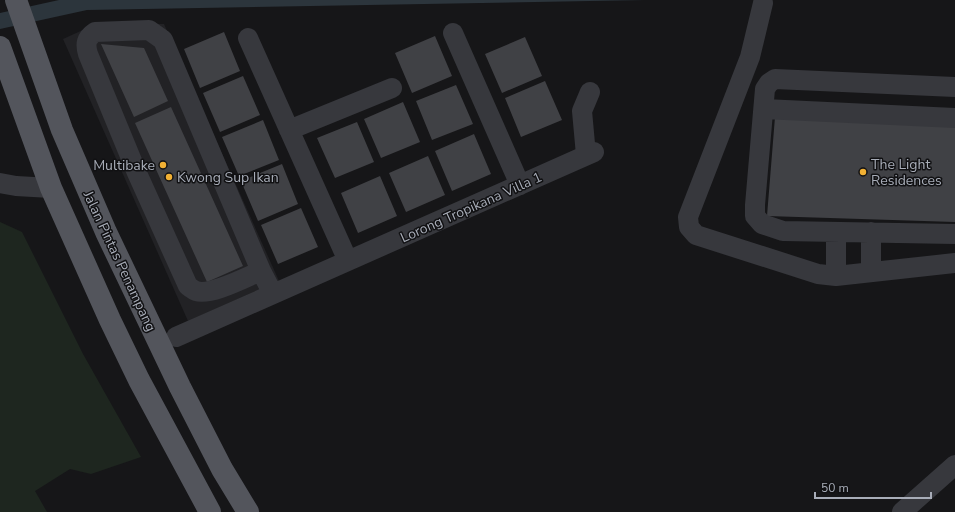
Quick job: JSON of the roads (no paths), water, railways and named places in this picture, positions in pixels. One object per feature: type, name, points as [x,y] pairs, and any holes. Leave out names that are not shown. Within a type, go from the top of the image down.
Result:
[{"type":"main road","name":"Jalan Pintas Penampang","points":[[16,0],[62,130],[120,263],[180,387],[222,469],[248,512]]},
{"type":"main road","points":[[0,47],[51,188],[110,320],[138,380],[210,512]]},
{"type":"street","points":[[763,3],[750,57],[688,217],[689,227],[696,235],[818,274],[836,276],[955,263]]},
{"type":"street","points":[[261,271],[213,290],[194,291],[188,286],[137,173],[88,54],[86,41],[89,36],[95,32],[149,30],[163,40],[261,271],[273,294]]},
{"type":"street","points":[[453,33],[520,185]]},
{"type":"street","points":[[248,38],[348,261]]},
{"type":"street","points":[[955,87],[775,79],[769,83],[766,89],[755,205],[756,216],[762,224],[784,231],[955,234]]},
{"type":"street","points":[[288,130],[392,88]]},
{"type":"street","name":"Lorong Tropikana Villa 1","points":[[176,337],[590,154],[582,112],[590,92]]},
{"type":"street","points":[[764,109],[955,118]]},
{"type":"street","points":[[0,183],[16,186],[51,188]]},
{"type":"street","points":[[836,232],[836,276]]},
{"type":"street","points":[[871,232],[871,272]]},
{"type":"street","points":[[120,263],[156,326],[166,333],[176,337],[173,346],[172,360],[180,387]]},
{"type":"street","points":[[902,512],[955,465]]},
{"type":"place","name":"Multibake","points":[[163,165]]},
{"type":"place","name":"The Light Residences","points":[[863,172]]},
{"type":"place","name":"Kwong Sup Ikan","points":[[169,177]]}]
